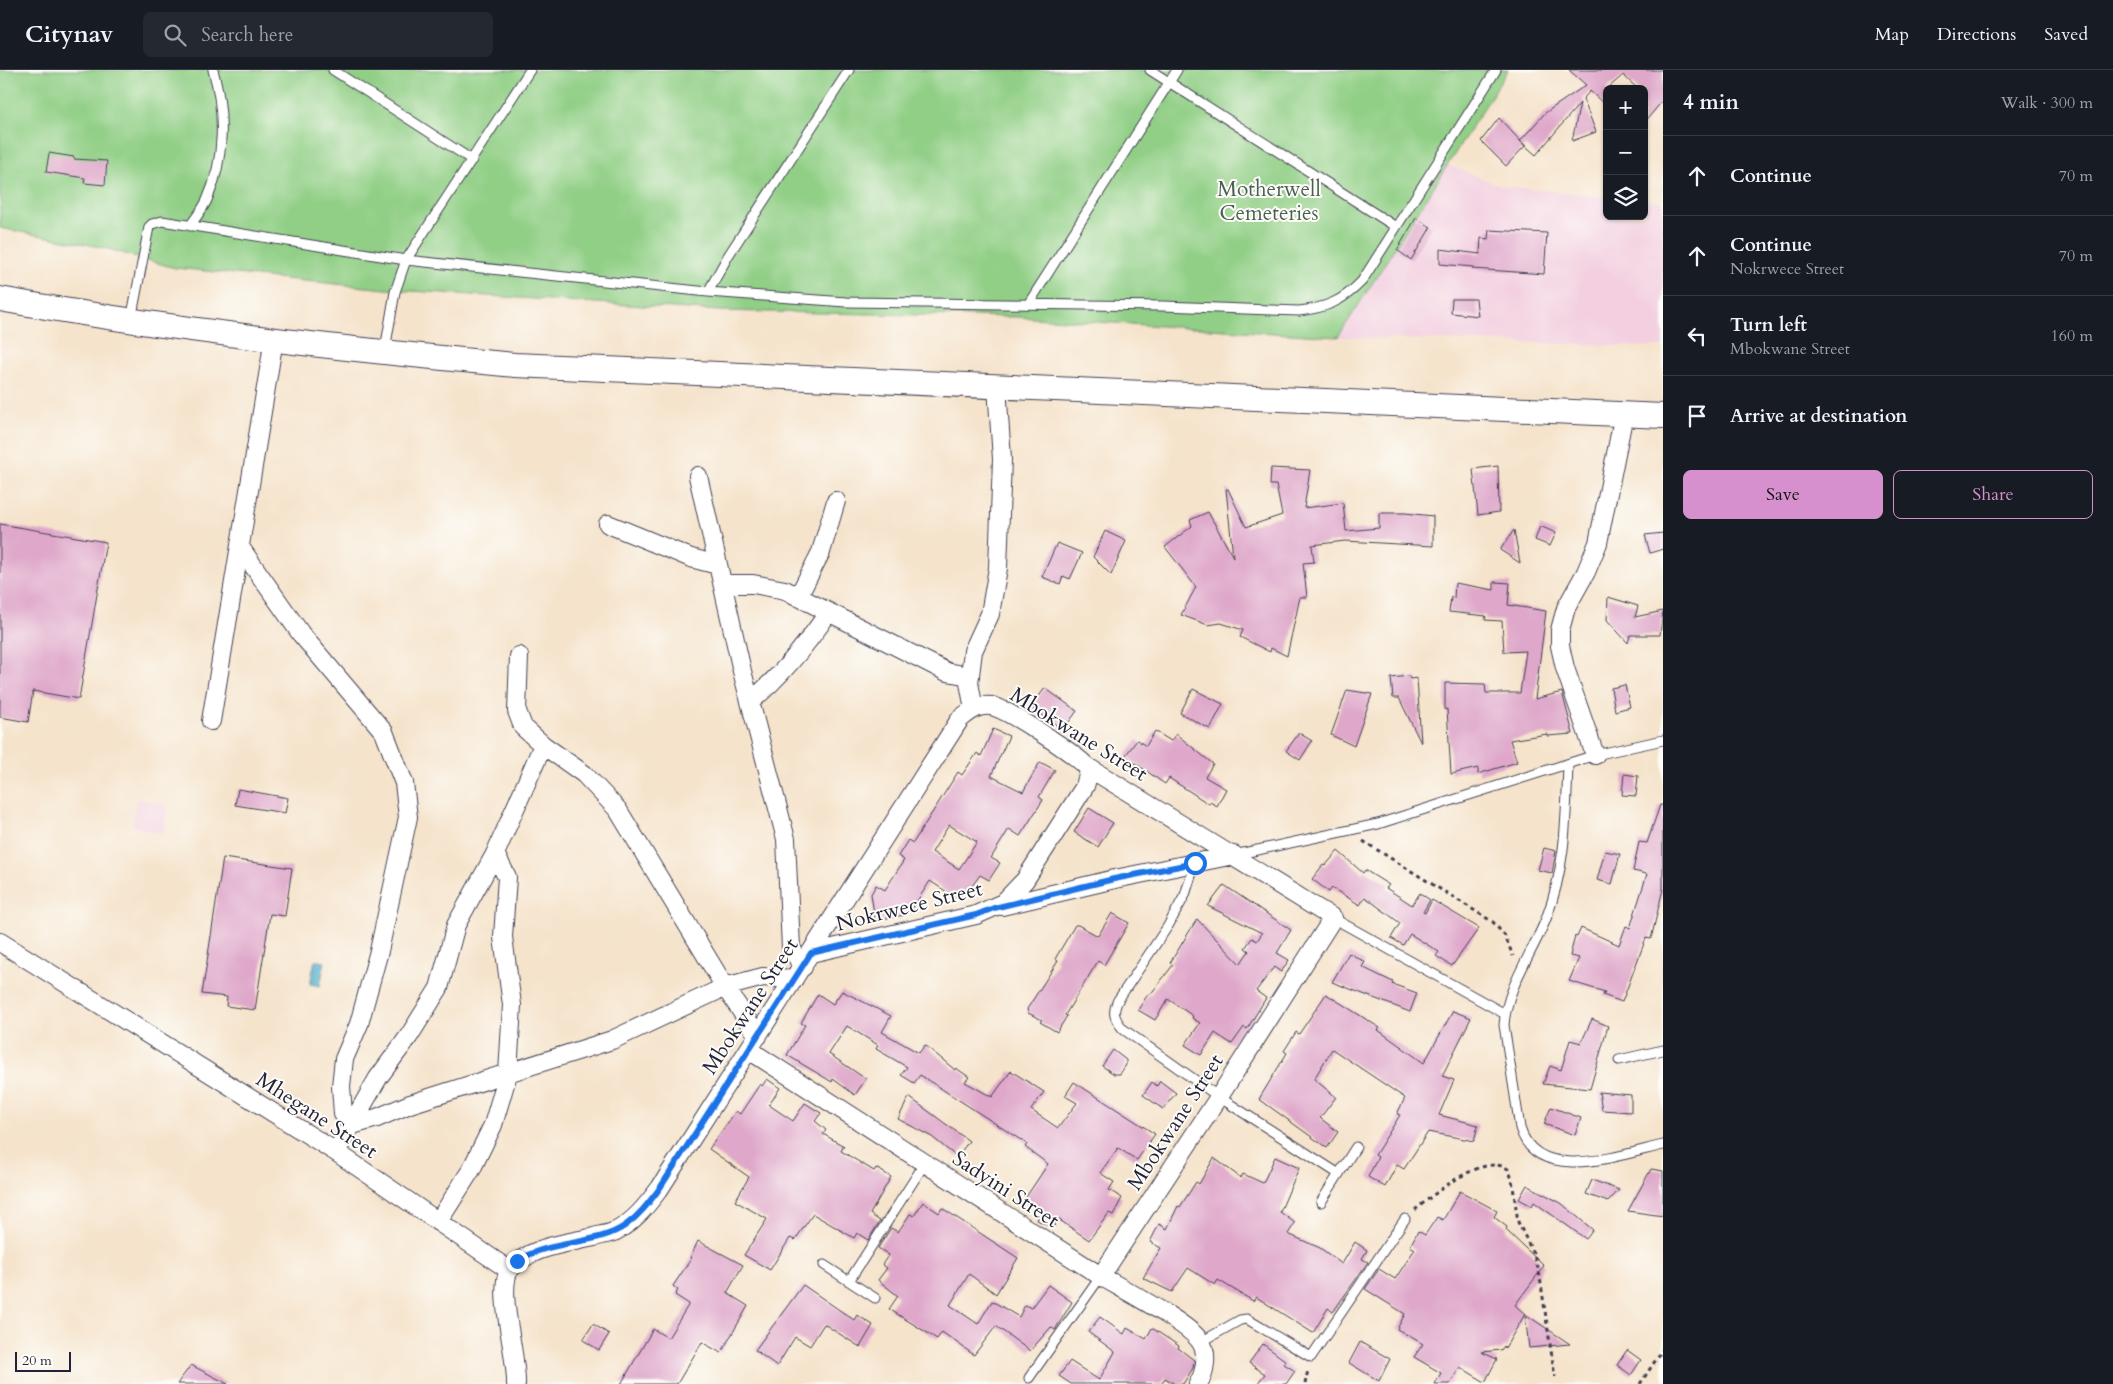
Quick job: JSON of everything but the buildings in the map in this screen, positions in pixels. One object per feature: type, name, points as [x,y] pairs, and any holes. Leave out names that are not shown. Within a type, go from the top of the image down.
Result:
[{"type":"main road","points":[[0,300],[274,339],[384,352],[515,364],[1663,416]]},
{"type":"street","points":[[211,721],[274,339]]},
{"type":"street","points":[[974,709],[969,683],[973,651],[990,614],[998,568],[1002,459],[997,387]]},
{"type":"street","points":[[1595,756],[1565,668],[1560,646],[1560,630],[1566,608],[1586,572],[1598,543],[1624,414]]},
{"type":"street","points":[[698,476],[750,702],[786,839],[791,948],[803,966]]},
{"type":"street","points":[[798,597],[821,552],[836,501]]},
{"type":"street","points":[[608,524],[692,558],[718,565]]},
{"type":"street","points":[[240,547],[301,634],[384,732],[404,783],[408,817],[379,951],[359,1024],[344,1059],[340,1086],[344,1114],[352,1125]]},
{"type":"street","points":[[723,584],[753,584],[784,590],[947,672],[970,676]]},
{"type":"street","points":[[750,702],[777,680],[806,646],[828,613]]},
{"type":"street","points":[[519,656],[517,711],[523,727],[543,745],[584,774],[618,810],[724,987],[754,1043]]},
{"type":"street","name":"Mbokwane Street","points":[[509,1270],[517,1261],[537,1251],[614,1232],[637,1217],[660,1188],[960,719],[980,706],[992,706],[1004,711],[1075,756],[1086,766],[1234,855],[1333,918],[1219,1097],[1101,1276]]},
{"type":"street","points":[[336,1152],[378,1078],[409,1036],[438,988],[456,926],[495,854],[543,745]]},
{"type":"street","name":"Nokrwece Street","points":[[352,1125],[377,1118],[410,1104],[612,1040],[724,987],[803,966],[994,908],[1010,897],[1025,880],[1086,786],[1088,779],[1086,766]]},
{"type":"street","points":[[438,1222],[471,1170],[493,1124],[508,1074],[512,1005],[503,937],[507,877],[495,854]]},
{"type":"street","points":[[994,908],[1114,879],[1234,855]]},
{"type":"street","name":"Mhegane Street","points":[[0,942],[336,1152],[509,1270]]},
{"type":"street","name":"Sadyini Street","points":[[754,1043],[925,1163],[1181,1325],[1201,1342]]},
{"type":"street","points":[[509,1270],[505,1284],[516,1384]]},
{"type":"street","points":[[1198,1384],[1204,1375],[1205,1363],[1201,1342]]},
{"type":"lane","points":[[190,226],[206,201],[218,162],[222,116],[212,70]]},
{"type":"lane","points":[[332,70],[472,160]]},
{"type":"lane","points":[[384,352],[395,292],[406,260],[530,70]]},
{"type":"lane","points":[[708,292],[728,256],[849,70]]},
{"type":"lane","points":[[1150,70],[1396,227]]},
{"type":"lane","points":[[1029,303],[1177,70]]},
{"type":"lane","points":[[131,320],[149,227],[162,221],[406,260],[708,292],[846,302],[1029,303],[1299,311],[1317,309],[1343,299],[1362,281],[1496,70]]},
{"type":"lane","points":[[1234,855],[1387,822],[1568,764],[1663,740]]},
{"type":"lane","points":[[1568,764],[1564,858],[1545,920],[1520,973],[1505,1014],[1504,1025],[1520,1128],[1524,1140],[1531,1148],[1541,1156],[1557,1161],[1598,1160],[1663,1144]]},
{"type":"lane","points":[[1195,863],[1185,895],[1114,1009],[1115,1019],[1123,1029],[1219,1097],[1339,1174]]},
{"type":"lane","points":[[1333,918],[1505,1014]]},
{"type":"lane","points":[[1619,1060],[1663,1050]]},
{"type":"lane","points":[[1321,1202],[1356,1147]]},
{"type":"lane","points":[[849,1281],[925,1163]]},
{"type":"lane","points":[[1201,1342],[1240,1320],[1247,1319],[1311,1357],[1405,1219]]},
{"type":"lane","points":[[824,1265],[875,1298]]},
{"type":"lane","points":[[1029,1378],[1101,1276]]},
{"type":"path","points":[[1348,831],[1494,922],[1505,936],[1520,973]]},
{"type":"path","points":[[1405,1219],[1448,1182],[1458,1177],[1494,1166],[1508,1169],[1512,1179],[1518,1222],[1539,1271],[1555,1377]]},
{"type":"path","points":[[1640,1384],[1663,1350]]},
{"type":"shaded area","points":[[1447,165],[1502,186],[1603,197],[1603,220],[1648,220],[1648,200],[1663,202],[1663,347],[1338,337]]},
{"type":"shaded area","points":[[137,799],[168,805],[163,833],[132,827]]},
{"type":"green space","name":"Motherwell Cemeteries","points":[[0,70],[1508,70],[1338,337],[1018,317],[720,311],[396,290],[175,268],[101,247],[0,228]]},
{"type":"water","points":[[315,960],[325,962],[320,986],[310,984]]},
{"type":"route","points":[[517,1261],[549,1247],[614,1232],[626,1226],[637,1217],[660,1188],[811,953],[976,915],[994,908],[1114,879],[1195,863]]}]
